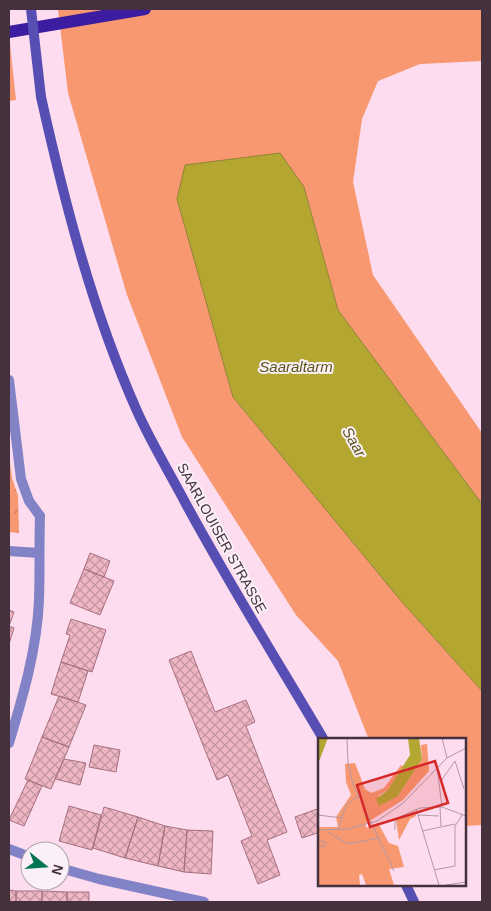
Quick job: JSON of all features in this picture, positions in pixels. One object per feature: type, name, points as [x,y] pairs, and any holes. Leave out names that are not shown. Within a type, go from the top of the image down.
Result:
[{"type":"main road","name":"SAARLOUISER STRASSE","points":[[31,9],[41,97],[63,192],[86,275],[109,344],[138,413],[209,548],[323,738]]},
{"type":"main road","points":[[9,32],[145,9]]},
{"type":"main road","points":[[406,886],[414,902]]},
{"type":"street","points":[[9,380],[21,479],[29,501],[40,516],[39,602],[33,652],[24,694],[9,743]]},
{"type":"street","points":[[9,551],[39,553]]},
{"type":"street","points":[[70,871],[204,902]]},
{"type":"green space","points":[[58,9],[482,9],[482,61],[420,64],[378,81],[362,119],[353,182],[373,275],[482,433],[482,504],[338,310],[304,187],[233,397],[402,602],[482,691],[482,825],[466,826],[466,738],[368,738],[338,661],[296,615],[182,437],[127,295],[68,93]]},
{"type":"green space","points":[[9,34],[16,100],[9,101]]},
{"type":"green space","points":[[9,454],[12,478],[18,496],[19,533],[9,532]]},
{"type":"water","name":"Saaraltarm","points":[[280,153],[304,187],[338,310],[482,504],[482,691],[402,602],[233,397],[177,199],[185,165]]},
{"type":"building","points":[[90,553],[110,561],[104,577],[84,569]]},
{"type":"building","points":[[84,569],[114,581],[100,615],[70,603]]},
{"type":"building","points":[[9,610],[14,612],[9,626]]},
{"type":"building","points":[[71,619],[106,630],[92,672],[61,662],[70,635],[66,634]]},
{"type":"building","points":[[9,626],[14,628],[9,644]]},
{"type":"building","points":[[191,651],[215,712],[246,700],[255,722],[246,726],[287,832],[267,840],[280,875],[258,884],[241,841],[252,836],[228,775],[217,780],[169,660]]},
{"type":"building","points":[[61,662],[88,671],[78,702],[51,694]]},
{"type":"building","points":[[59,696],[86,705],[69,747],[42,737]]},
{"type":"building","points":[[42,737],[69,747],[51,789],[25,779]]},
{"type":"building","points":[[94,745],[120,750],[116,772],[89,767]]},
{"type":"building","points":[[64,759],[86,763],[80,785],[55,779]]},
{"type":"building","points":[[28,780],[42,786],[24,826],[9,820]]},
{"type":"building","points":[[69,806],[101,815],[92,850],[70,844],[70,841],[59,841]]},
{"type":"building","points":[[104,807],[138,817],[125,858],[93,848]]},
{"type":"building","points":[[318,809],[318,833],[302,838],[295,817]]},
{"type":"building","points":[[138,817],[165,826],[158,866],[125,858]]},
{"type":"building","points":[[165,826],[187,830],[184,872],[158,866]]},
{"type":"building","points":[[187,830],[213,831],[211,874],[184,872]]},
{"type":"building","points":[[9,890],[16,891],[16,902],[9,902]]},
{"type":"building","points":[[16,891],[42,891],[42,902],[16,902]]},
{"type":"building","points":[[42,891],[67,892],[67,902],[42,902]]},
{"type":"building","points":[[67,892],[89,892],[89,902],[67,902]]},
{"type":"water label","name":"Saar","points":[[354,442]]}]
